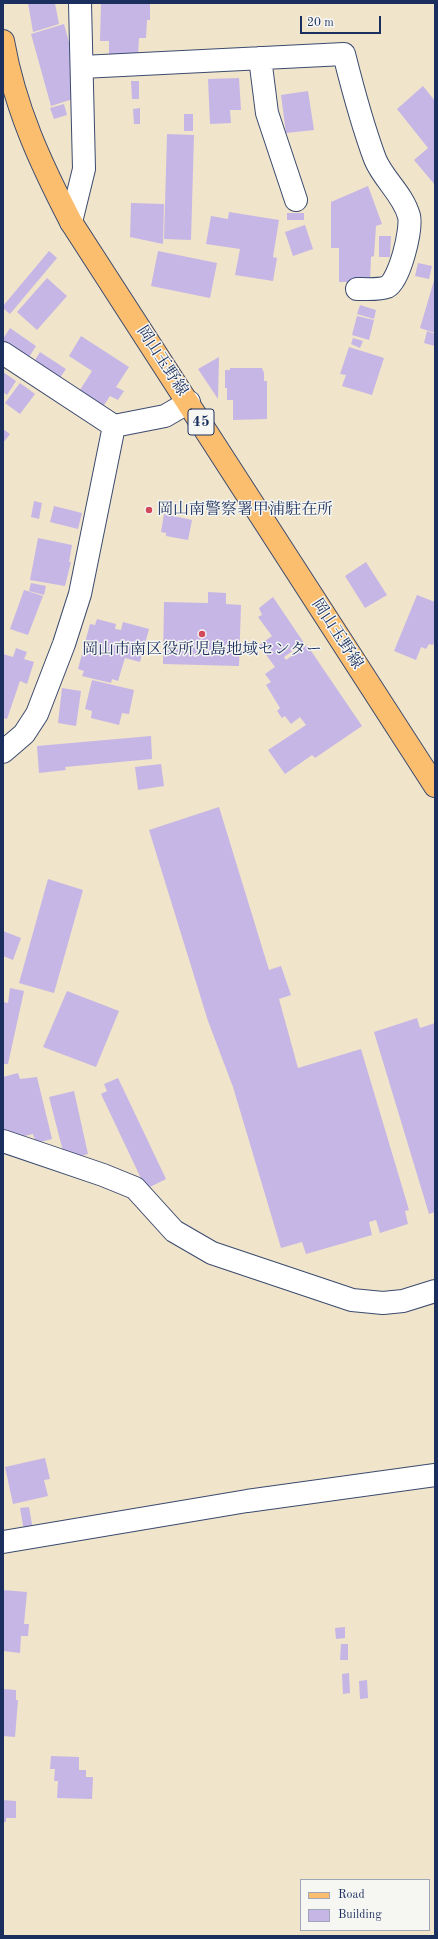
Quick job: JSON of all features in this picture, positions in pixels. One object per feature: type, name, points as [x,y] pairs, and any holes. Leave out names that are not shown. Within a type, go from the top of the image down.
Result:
[{"type":"main road","name":"岡山玉野線","points":[[3,41],[15,95],[30,138],[71,222],[189,402],[435,786]]},
{"type":"street","points":[[71,222],[84,169],[80,3]]},
{"type":"street","points":[[82,67],[344,54],[362,123],[376,162],[398,193],[409,217],[404,253],[395,280],[387,287],[357,289]]},
{"type":"street","points":[[260,58],[267,113],[296,200]]},
{"type":"street","points":[[3,353],[114,426],[165,416],[189,402]]},
{"type":"street","points":[[3,752],[24,734],[37,714],[64,644],[80,594],[114,426]]},
{"type":"street","points":[[3,1141],[103,1175],[135,1188],[174,1230],[219,1255],[352,1300],[383,1303],[403,1301],[435,1291]]},
{"type":"street","points":[[3,1542],[247,1502],[435,1475]]},
{"type":"building","points":[[28,3],[55,3],[59,24],[33,32]]},
{"type":"building","points":[[101,3],[150,3],[150,20],[147,20],[146,38],[139,38],[138,55],[109,54],[109,41],[100,41]]},
{"type":"building","points":[[64,24],[75,64],[76,98],[51,106],[31,34]]},
{"type":"building","points":[[239,78],[241,110],[230,110],[231,123],[210,124],[208,79]]},
{"type":"building","points":[[131,81],[139,81],[139,99],[132,99]]},
{"type":"building","points":[[423,86],[435,101],[435,185],[414,160],[428,148],[397,109]]},
{"type":"building","points":[[308,91],[314,130],[286,133],[281,95]]},
{"type":"building","points":[[64,104],[67,115],[54,119],[50,108]]},
{"type":"building","points":[[140,108],[140,124],[134,124],[133,109]]},
{"type":"building","points":[[184,114],[193,114],[193,131],[184,131]]},
{"type":"building","points":[[167,134],[194,135],[191,240],[164,239]]},
{"type":"building","points":[[368,186],[382,224],[376,226],[374,256],[371,257],[370,282],[339,282],[339,248],[331,248],[331,202]]},
{"type":"building","points":[[131,203],[164,204],[163,244],[130,237]]},
{"type":"building","points":[[229,212],[279,220],[273,257],[277,258],[273,281],[235,275],[240,249],[206,244],[211,216],[228,219]]},
{"type":"building","points":[[287,213],[304,213],[304,220],[287,220]]},
{"type":"building","points":[[305,225],[313,249],[293,256],[285,232]]},
{"type":"building","points":[[379,236],[391,236],[390,257],[379,257]]},
{"type":"building","points":[[49,251],[57,258],[10,314],[3,308],[3,306]]},
{"type":"building","points":[[158,251],[217,263],[210,298],[151,286]]},
{"type":"building","points":[[418,263],[432,266],[429,279],[415,276]]},
{"type":"building","points":[[435,277],[435,333],[420,328]]},
{"type":"building","points":[[47,278],[67,296],[37,330],[17,312]]},
{"type":"building","points":[[360,305],[376,310],[374,319],[357,314]]},
{"type":"building","points":[[357,316],[374,320],[369,340],[352,335]]},
{"type":"building","points":[[10,328],[36,346],[26,362],[3,347],[3,339]]},
{"type":"building","points":[[427,331],[435,334],[435,346],[424,343]]},
{"type":"building","points":[[81,336],[129,367],[116,387],[124,391],[118,400],[110,396],[102,408],[78,393],[92,371],[69,356]]},
{"type":"building","points":[[353,338],[363,341],[360,348],[351,344]]},
{"type":"building","points":[[349,347],[384,358],[372,395],[342,386],[346,375],[340,374]]},
{"type":"building","points":[[40,352],[66,369],[57,382],[32,365]]},
{"type":"building","points":[[219,357],[218,399],[198,369]]},
{"type":"building","points":[[230,368],[262,368],[264,372],[264,381],[267,381],[267,419],[233,420],[233,400],[227,400],[227,388],[225,388],[225,370],[230,370]]},
{"type":"building","points":[[3,372],[16,381],[7,395],[3,392]]},
{"type":"building","points":[[20,383],[35,394],[20,414],[5,403]]},
{"type":"building","points":[[3,429],[10,434],[3,443]]},
{"type":"building","points":[[34,501],[42,503],[39,519],[31,517]]},
{"type":"building","points":[[54,506],[82,513],[78,529],[50,522]]},
{"type":"building","points":[[164,514],[192,520],[188,540],[166,536],[166,533],[161,532]]},
{"type":"building","points":[[38,538],[72,545],[69,562],[71,562],[65,586],[30,580]]},
{"type":"building","points":[[366,562],[387,595],[365,608],[345,576]]},
{"type":"building","points":[[31,583],[46,586],[44,595],[29,591]]},
{"type":"building","points":[[24,590],[43,596],[28,635],[10,629]]},
{"type":"building","name":"岡山市南区役所児島地域センター","points":[[208,592],[226,593],[226,604],[241,605],[239,666],[163,664],[164,602],[208,603]]},
{"type":"building","points":[[417,595],[435,602],[435,640],[433,645],[429,644],[426,649],[421,647],[416,660],[394,651]]},
{"type":"building","points":[[273,597],[304,643],[284,657],[286,660],[307,645],[362,726],[315,758],[312,755],[285,774],[268,750],[306,725],[300,717],[291,724],[285,716],[282,718],[277,711],[280,708],[266,685],[271,682],[265,674],[275,667],[259,645],[272,636],[258,617],[262,615],[259,608]]},
{"type":"building","points":[[97,619],[116,624],[115,629],[121,630],[123,622],[149,629],[140,662],[125,658],[118,681],[112,679],[111,683],[82,676],[84,671],[78,669],[90,624],[95,625]]},
{"type":"building","points":[[16,648],[27,652],[24,659],[34,662],[27,684],[20,681],[7,719],[3,718],[3,654],[13,657]]},
{"type":"building","points":[[92,680],[134,690],[129,714],[122,713],[119,725],[91,718],[92,711],[85,709]]},
{"type":"building","points":[[62,688],[81,691],[76,726],[58,723]]},
{"type":"building","points":[[151,736],[152,759],[65,767],[66,770],[39,773],[37,746]]},
{"type":"building","points":[[161,764],[164,786],[138,790],[135,767]]},
{"type":"building","points":[[219,807],[269,970],[281,966],[291,995],[279,999],[298,1068],[361,1049],[409,1210],[405,1211],[408,1224],[380,1233],[376,1220],[369,1222],[372,1235],[306,1254],[302,1242],[281,1248],[233,1087],[208,1021],[149,830]]},
{"type":"building","points":[[48,879],[83,890],[54,993],[19,983]]},
{"type":"building","points":[[3,931],[21,938],[13,960],[3,956]]},
{"type":"building","points":[[10,988],[24,991],[8,1064],[3,1064],[3,1002],[8,1003]]},
{"type":"building","points":[[67,991],[119,1011],[96,1067],[43,1047]]},
{"type":"building","points":[[417,1018],[420,1028],[435,1023],[435,1212],[429,1214],[374,1032]]},
{"type":"building","points":[[18,1073],[20,1079],[37,1077],[52,1139],[36,1143],[33,1134],[20,1137],[19,1135],[3,1129],[3,1077]]},
{"type":"building","points":[[118,1078],[166,1179],[146,1189],[101,1094],[107,1091],[104,1084]]},
{"type":"building","points":[[74,1091],[88,1154],[74,1158],[64,1155],[49,1097]]},
{"type":"building","points":[[45,1458],[50,1479],[44,1480],[48,1496],[13,1504],[5,1467]]},
{"type":"building","points":[[29,1507],[33,1530],[24,1531],[20,1508]]},
{"type":"building","points":[[3,1590],[27,1592],[24,1624],[29,1624],[28,1636],[21,1636],[20,1653],[3,1651]]},
{"type":"building","points":[[345,1627],[345,1638],[336,1639],[335,1628]]},
{"type":"building","points":[[341,1644],[348,1644],[348,1660],[340,1660]]},
{"type":"building","points":[[349,1673],[350,1693],[343,1694],[342,1674]]},
{"type":"building","points":[[367,1680],[368,1698],[360,1699],[359,1681]]},
{"type":"building","points":[[3,1689],[16,1690],[16,1700],[18,1700],[15,1737],[3,1736]]},
{"type":"building","points":[[51,1756],[79,1757],[79,1770],[86,1770],[86,1777],[93,1777],[92,1799],[57,1798],[58,1781],[54,1781],[55,1769],[50,1769]]},
{"type":"building","points":[[3,1800],[16,1801],[16,1818],[6,1818],[6,1822],[3,1822]]},
{"type":"place","name":"岡山南警察署甲浦駐在所","points":[[149,510]]},
{"type":"place","name":"岡山市南区役所児島地域センター","points":[[202,634]]}]
